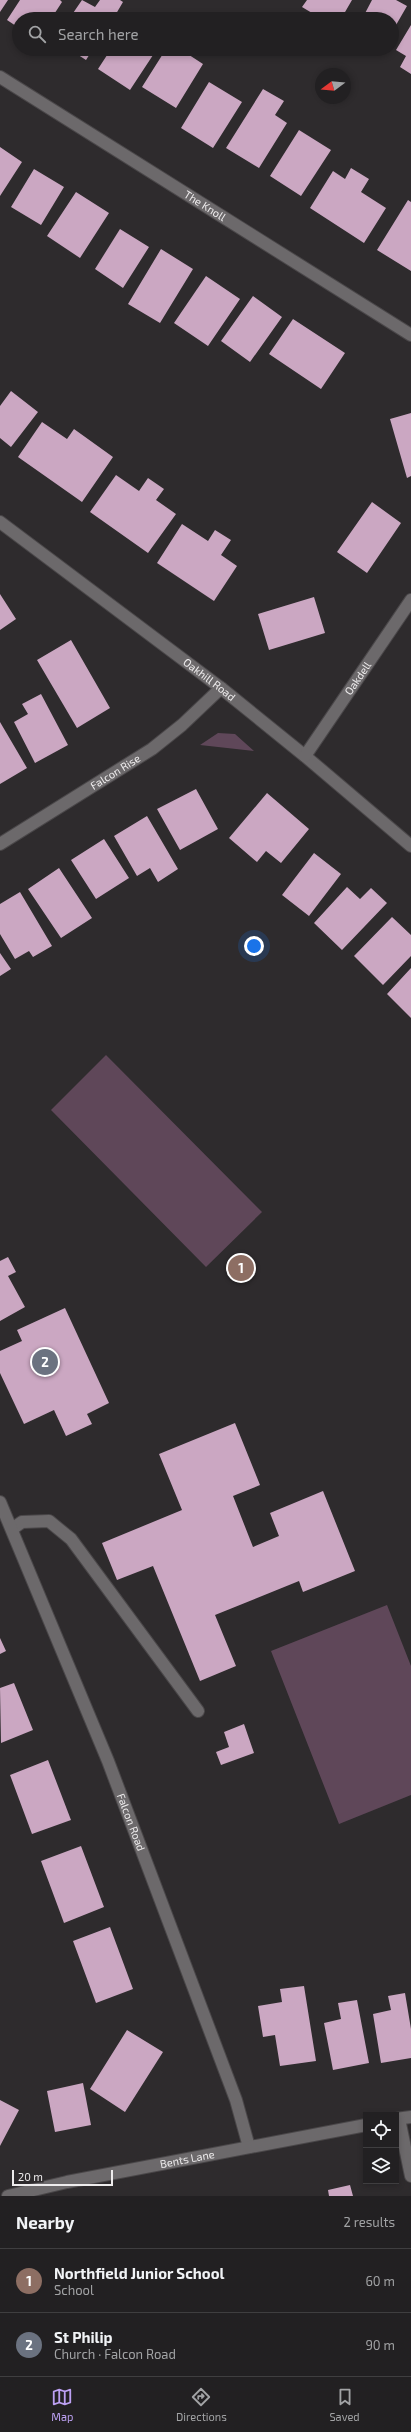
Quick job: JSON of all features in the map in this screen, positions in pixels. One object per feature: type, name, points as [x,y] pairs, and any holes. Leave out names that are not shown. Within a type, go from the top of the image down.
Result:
[{"type":"street","name":"The Knoll","points":[[0,76],[411,334]]},
{"type":"street","name":"Oakhill Road","points":[[0,522],[221,688],[306,756],[411,846]]},
{"type":"street","name":"Oakdell","points":[[306,756],[411,600]]},
{"type":"street","name":"Falcon Rise","points":[[0,844],[152,749],[182,725],[221,688]]},
{"type":"street","name":"Falcon Road","points":[[0,1502],[108,1761],[236,2100],[249,2147]]},
{"type":"street","points":[[12,1529],[22,1522],[49,1522],[71,1539],[198,1711]]},
{"type":"street","points":[[402,2118],[411,2176]]},
{"type":"street","name":"Bents Lane","points":[[8,2196],[67,2182],[363,2126]]},
{"type":"shaded area","points":[[218,733],[235,734],[254,751],[200,745]]},
{"type":"shaded area","points":[[106,1055],[262,1212],[206,1267],[51,1110]]},
{"type":"shaded area","points":[[387,1605],[411,1666],[411,1795],[339,1824],[271,1651]]},
{"type":"building","points":[[0,0],[8,0],[0,12]]},
{"type":"building","points":[[20,0],[60,0],[62,2],[56,12],[12,12]]},
{"type":"building","points":[[82,0],[95,7],[100,0],[120,0],[123,2],[117,12],[74,12]]},
{"type":"building","points":[[307,0],[352,0],[345,12],[310,12],[302,7]]},
{"type":"building","points":[[372,0],[396,0],[407,6],[399,20],[399,12],[366,12]]},
{"type":"building","points":[[12,12],[12,23],[7,20]]},
{"type":"building","points":[[411,25],[411,74],[400,67],[406,56],[399,52],[399,45]]},
{"type":"building","points":[[80,56],[89,56],[86,60]]},
{"type":"building","points":[[106,56],[152,56],[130,90],[98,69]]},
{"type":"building","points":[[162,56],[191,56],[203,64],[176,108],[142,87]]},
{"type":"building","points":[[209,82],[242,102],[213,148],[181,128]]},
{"type":"building","points":[[263,89],[284,101],[275,115],[287,123],[259,168],[226,148]]},
{"type":"building","points":[[299,130],[331,150],[301,196],[270,176]]},
{"type":"building","points":[[0,147],[22,162],[0,196]]},
{"type":"building","points":[[351,168],[369,179],[361,192],[386,208],[364,243],[310,208],[333,171],[345,179]]},
{"type":"building","points":[[34,169],[64,187],[41,225],[11,207]]},
{"type":"building","points":[[76,192],[109,213],[80,258],[47,236]]},
{"type":"building","points":[[408,200],[411,202],[411,271],[377,250]]},
{"type":"building","points":[[120,229],[149,247],[123,288],[95,269]]},
{"type":"building","points":[[161,249],[193,269],[160,323],[128,304]]},
{"type":"building","points":[[206,276],[240,299],[208,346],[174,323]]},
{"type":"building","points":[[253,296],[282,317],[250,362],[221,341]]},
{"type":"building","points":[[293,319],[345,353],[321,389],[269,354]]},
{"type":"building","points":[[11,391],[38,412],[11,447],[0,438],[0,406]]},
{"type":"building","points":[[411,413],[411,476],[407,478],[390,419]]},
{"type":"building","points":[[42,422],[67,439],[74,429],[113,457],[82,502],[18,457]]},
{"type":"building","points":[[116,475],[139,491],[148,478],[164,489],[156,500],[176,514],[148,553],[90,512]]},
{"type":"building","points":[[372,502],[401,523],[367,573],[337,552]]},
{"type":"building","points":[[182,524],[208,541],[215,530],[231,540],[221,555],[237,566],[214,601],[157,563]]},
{"type":"building","points":[[0,594],[16,619],[0,630]]},
{"type":"building","points":[[314,597],[325,633],[269,650],[258,614]]},
{"type":"building","points":[[71,640],[110,708],[77,728],[37,660]]},
{"type":"building","points":[[41,694],[68,745],[35,763],[14,722],[28,714],[22,704]]},
{"type":"building","points":[[0,722],[27,768],[0,784]]},
{"type":"building","points":[[196,789],[218,829],[180,850],[157,809]]},
{"type":"building","points":[[267,793],[309,829],[281,863],[266,851],[257,862],[229,838]]},
{"type":"building","points":[[147,816],[178,869],[158,882],[150,868],[137,876],[114,836]]},
{"type":"building","points":[[104,839],[129,878],[96,899],[71,860]]},
{"type":"building","points":[[314,853],[341,874],[309,916],[282,895]]},
{"type":"building","points":[[59,868],[92,918],[61,938],[28,889]]},
{"type":"building","points":[[347,887],[360,899],[371,888],[387,903],[342,950],[314,923]]},
{"type":"building","points":[[20,892],[52,946],[33,957],[29,951],[15,959],[0,934],[0,904]]},
{"type":"building","points":[[392,917],[411,935],[411,956],[383,985],[354,956]]},
{"type":"building","points":[[0,953],[11,969],[0,976]]},
{"type":"building","points":[[411,968],[411,1018],[387,994]]},
{"type":"building","points":[[8,1257],[16,1272],[8,1276],[25,1307],[0,1321],[0,1261]]},
{"type":"building","points":[[65,1308],[109,1403],[87,1414],[92,1424],[66,1436],[54,1410],[24,1424],[0,1373],[0,1351],[22,1341],[17,1330]]},
{"type":"building","points":[[235,1423],[260,1485],[233,1496],[253,1547],[279,1536],[270,1513],[323,1491],[355,1571],[303,1592],[299,1581],[215,1615],[236,1666],[200,1681],[153,1566],[117,1580],[102,1543],[182,1510],[159,1454]]},
{"type":"building","points":[[0,1638],[6,1651],[0,1654]]},
{"type":"building","points":[[14,1683],[33,1730],[1,1743],[0,1688]]},
{"type":"building","points":[[244,1724],[254,1753],[221,1765],[216,1752],[229,1747],[224,1732]]},
{"type":"building","points":[[48,1760],[71,1820],[32,1834],[10,1775]]},
{"type":"building","points":[[81,1846],[104,1907],[64,1923],[41,1861]]},
{"type":"building","points":[[110,1927],[133,1989],[96,2003],[73,1941]]},
{"type":"building","points":[[304,1986],[316,2061],[280,2066],[275,2035],[263,2037],[258,2006],[282,2002],[280,1989]]},
{"type":"building","points":[[405,1993],[411,2029],[411,2058],[381,2063],[373,2014],[391,2010],[388,1996]]},
{"type":"building","points":[[357,2000],[369,2063],[333,2070],[324,2023],[341,2019],[338,2003]]},
{"type":"building","points":[[127,2030],[163,2052],[125,2112],[90,2089]]},
{"type":"building","points":[[83,2083],[91,2125],[55,2132],[47,2091]]},
{"type":"building","points":[[0,2100],[19,2110],[0,2146]]},
{"type":"building","points":[[350,2185],[353,2196],[329,2196],[328,2190]]},
{"type":"place","name":"Northfield Junior School","points":[[241,1268]]},
{"type":"place","name":"St Philip","points":[[45,1362]]}]
